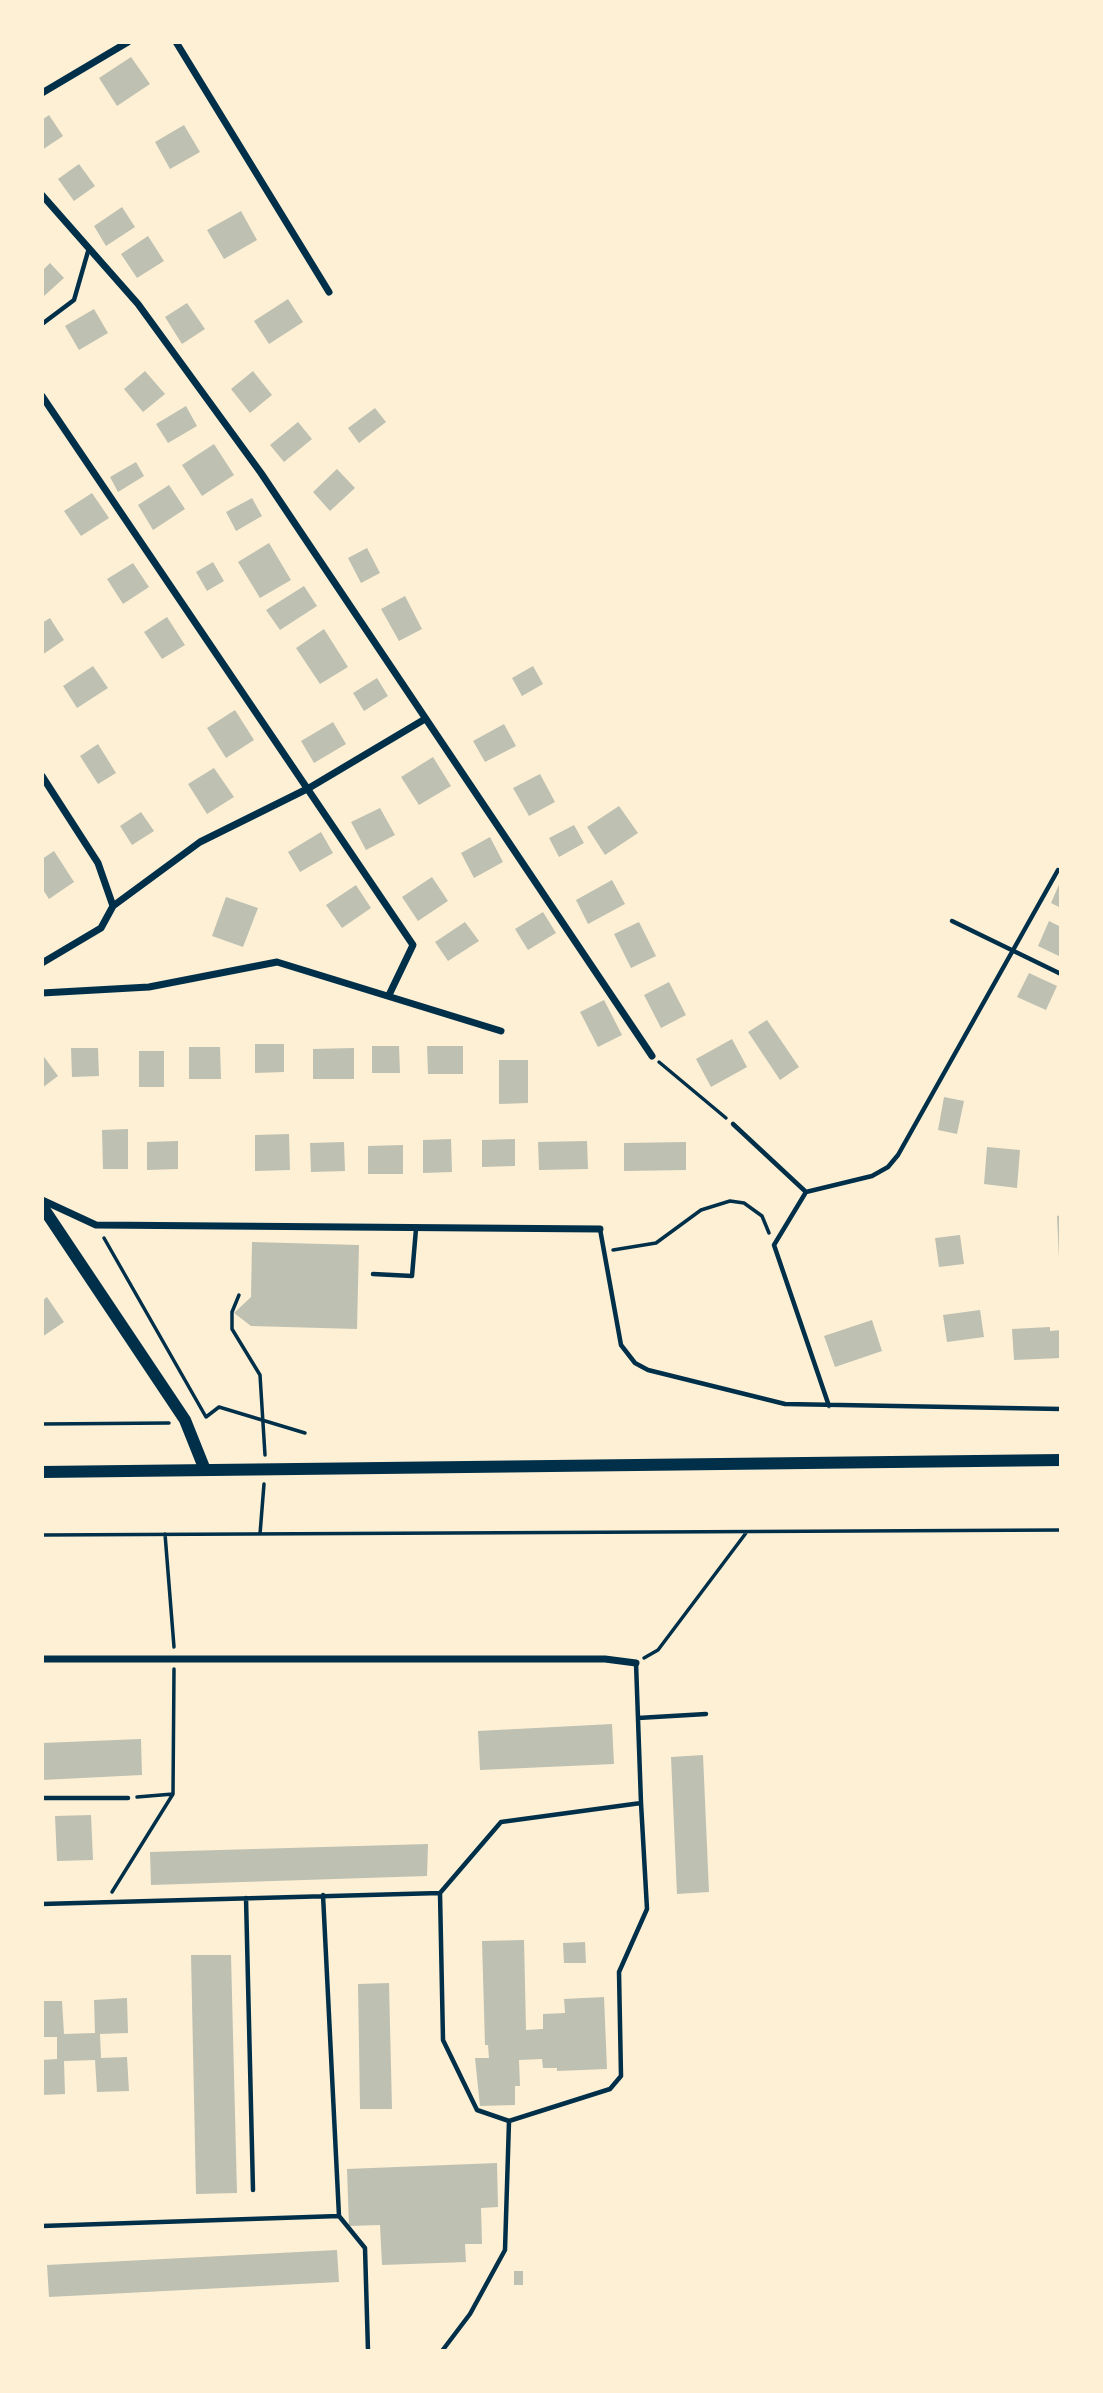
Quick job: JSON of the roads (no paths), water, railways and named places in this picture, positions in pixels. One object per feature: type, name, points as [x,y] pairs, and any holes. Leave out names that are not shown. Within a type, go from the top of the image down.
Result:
[{"type":"main road","points":[[42,1206],[185,1420],[205,1470]]},
{"type":"main road","points":[[42,1472],[1061,1460]]},
{"type":"street","points":[[42,93],[128,42]]},
{"type":"street","points":[[176,42],[330,292]]},
{"type":"street","points":[[42,195],[138,304],[261,473],[652,1056]]},
{"type":"street","points":[[42,396],[413,945],[388,995]]},
{"type":"street","points":[[42,963],[100,928],[113,906],[200,842],[309,788],[425,719]]},
{"type":"street","points":[[42,776],[98,863],[113,906]]},
{"type":"street","points":[[42,993],[149,987],[277,962],[500,1031]]},
{"type":"street","points":[[42,1200],[96,1225],[600,1229]]},
{"type":"street","points":[[42,1659],[605,1659],[636,1663]]},
{"type":"lane","points":[[42,324],[74,300],[89,248]]},
{"type":"lane","points":[[829,1406],[774,1245],[807,1192],[872,1177],[888,1167],[898,1155],[1058,870]]},
{"type":"lane","points":[[952,921],[1061,974]]},
{"type":"lane","points":[[733,1124],[807,1192]]},
{"type":"lane","points":[[373,1274],[412,1276],[416,1229]]},
{"type":"lane","points":[[600,1229],[621,1345],[635,1363],[648,1370],[785,1404],[1061,1409]]},
{"type":"lane","points":[[636,1663],[647,1909],[619,1972],[621,2076],[610,2089],[509,2121],[477,2110],[443,2040],[440,1893],[501,1822],[641,1802]]},
{"type":"lane","points":[[638,1718],[706,1714]]},
{"type":"lane","points":[[42,1798],[128,1798]]},
{"type":"lane","points":[[42,1904],[440,1893]]},
{"type":"lane","points":[[323,1895],[339,2216],[365,2248],[368,2351]]},
{"type":"lane","points":[[246,1898],[253,2190]]},
{"type":"lane","points":[[442,2351],[470,2314],[505,2250],[509,2121]]},
{"type":"lane","points":[[42,2226],[339,2216]]}]
